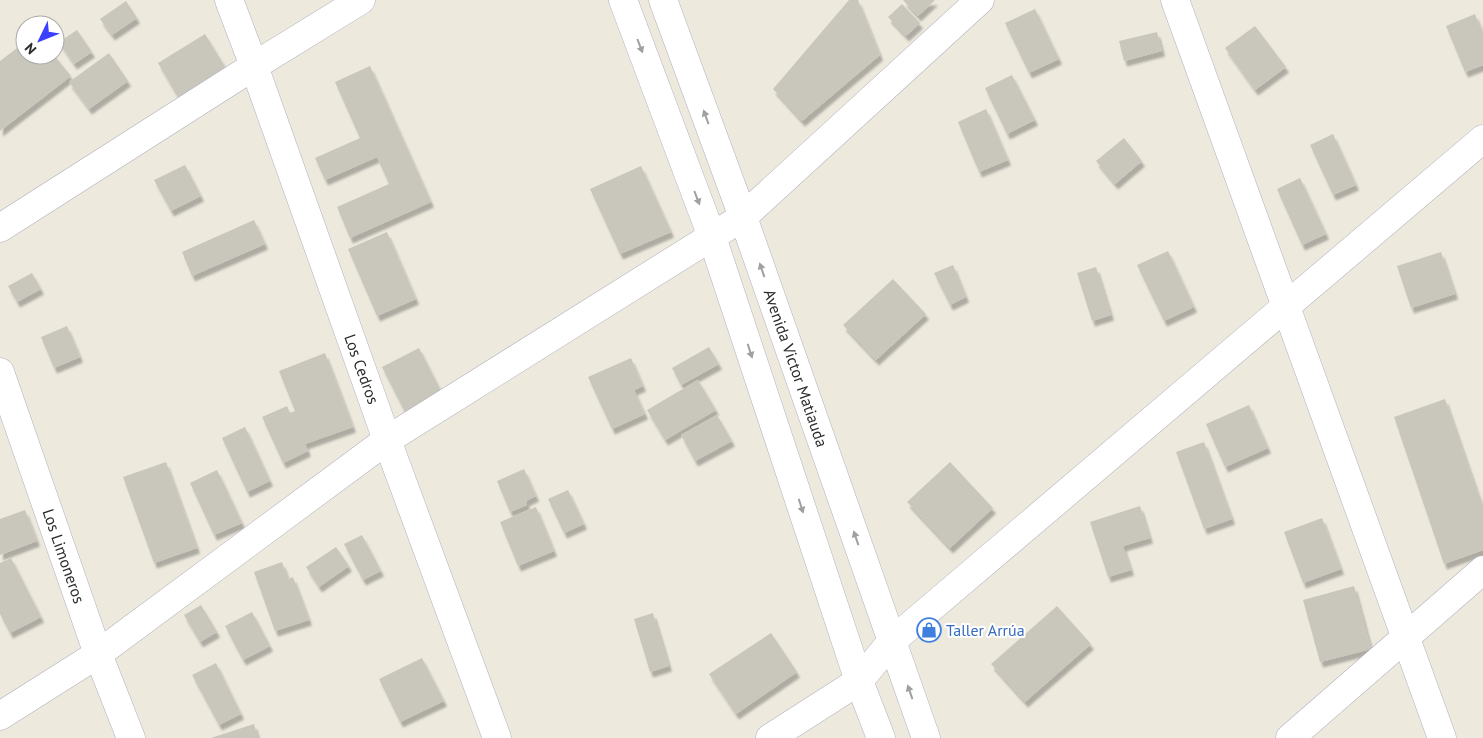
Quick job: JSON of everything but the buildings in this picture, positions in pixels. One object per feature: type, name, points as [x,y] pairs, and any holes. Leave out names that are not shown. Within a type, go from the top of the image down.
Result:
[{"type":"street","name":"Los Cedros","points":[[229,0],[387,440],[497,738]]},
{"type":"street","points":[[0,228],[361,0]]},
{"type":"street","points":[[623,0],[712,237],[859,681],[881,738]]},
{"type":"street","name":"Avenida Victor Matiauda","points":[[663,0],[743,217],[926,738]]},
{"type":"street","points":[[0,716],[98,654],[387,440],[743,217],[980,0]]},
{"type":"street","points":[[1175,0],[1442,738]]},
{"type":"street","points":[[770,738],[859,681],[892,641],[1483,138]]},
{"type":"street","name":"Los Limoneros","points":[[0,372],[98,654],[131,738]]},
{"type":"street","points":[[1290,738],[1483,570]]},
{"type":"place","name":"Taller Arrúa","points":[[929,630]]}]
